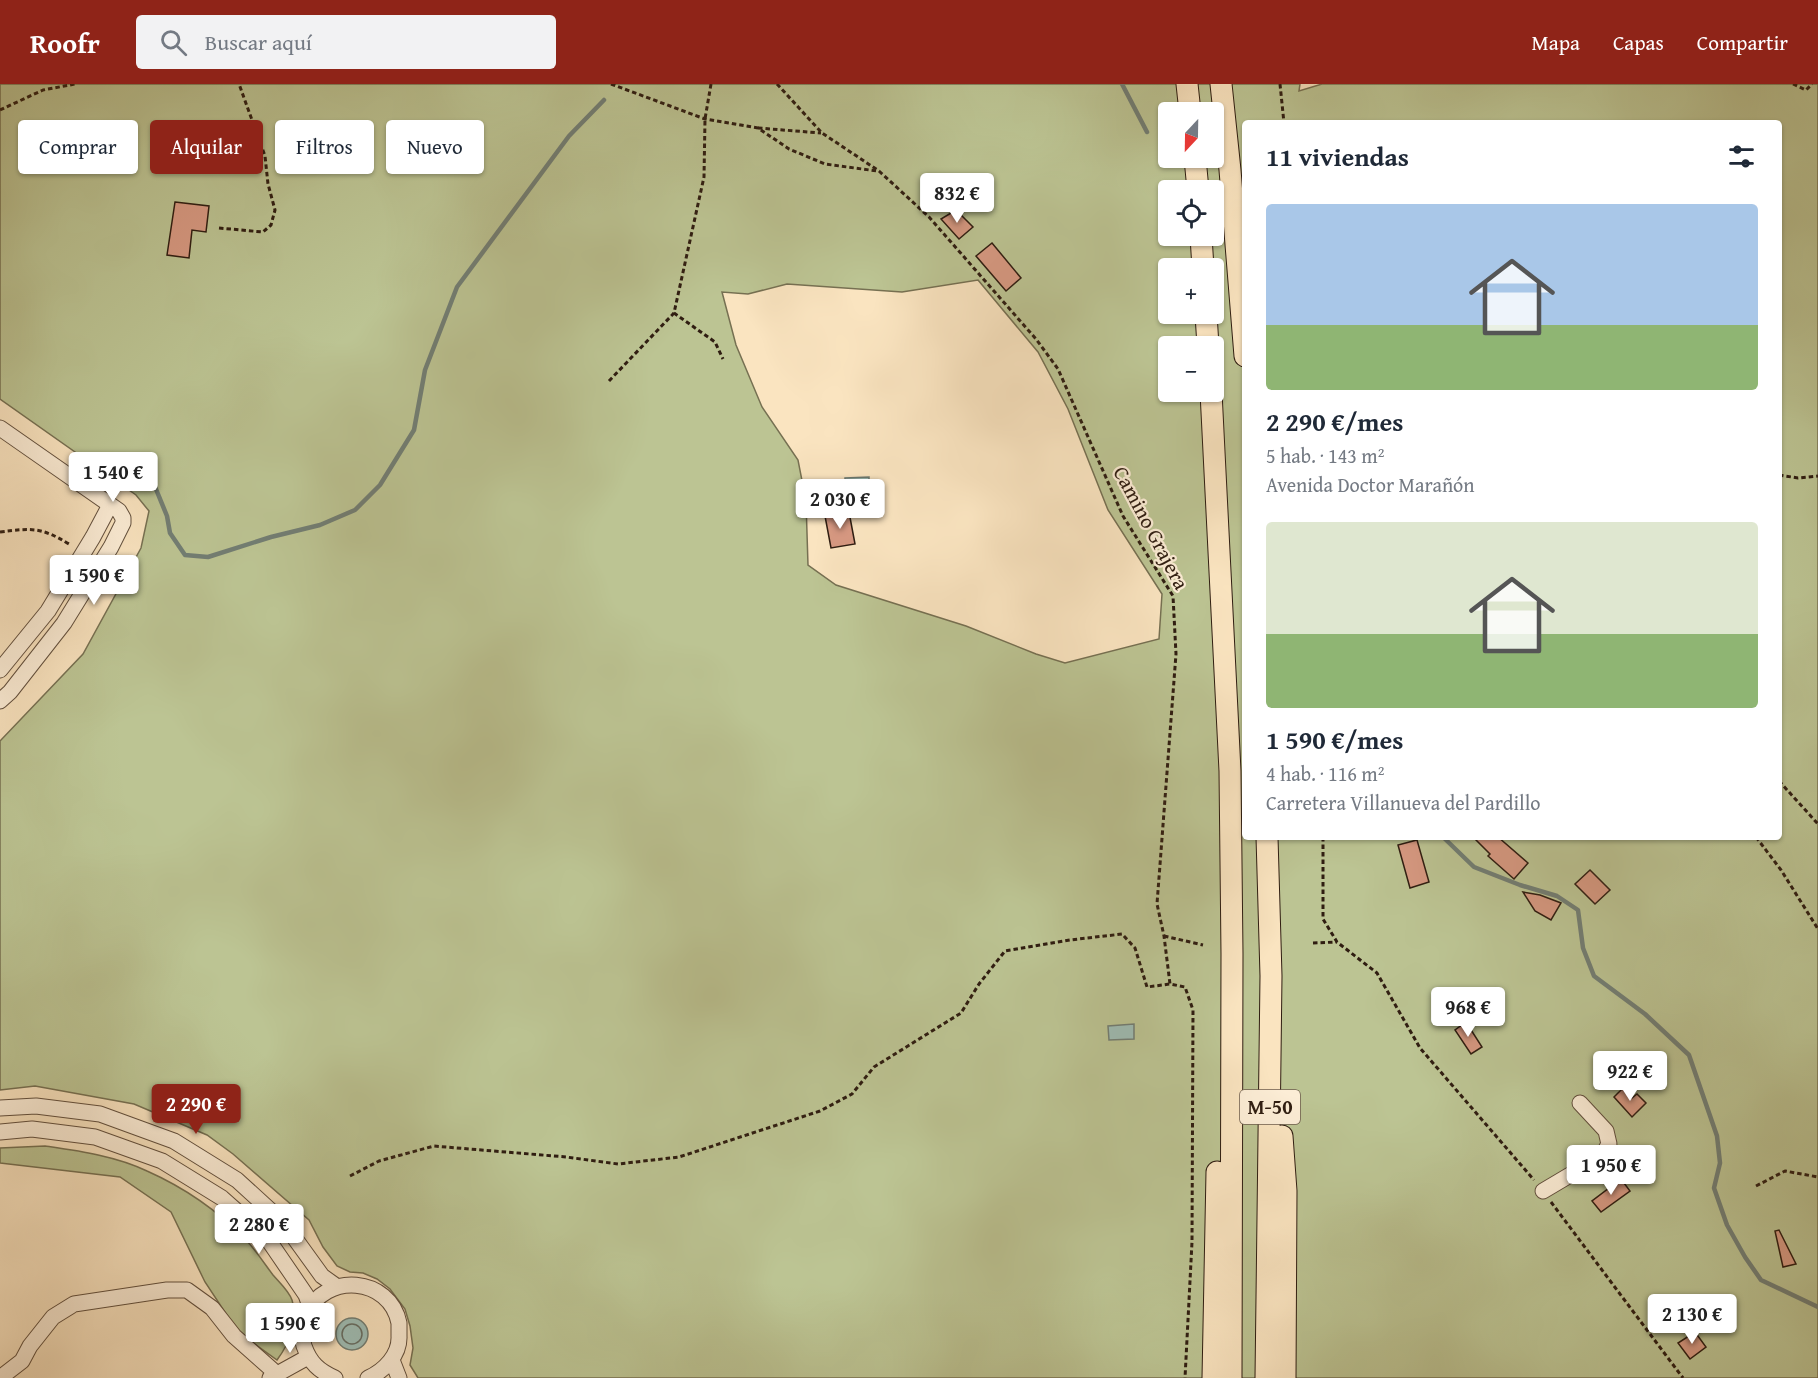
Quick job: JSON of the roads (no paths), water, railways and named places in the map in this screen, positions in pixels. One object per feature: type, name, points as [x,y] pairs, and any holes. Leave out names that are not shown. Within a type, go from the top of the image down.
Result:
[{"type":"highway","points":[[1187,84],[1189,102]]},
{"type":"highway","points":[[1221,84],[1242,320]]},
{"type":"highway","name":"M-50","points":[[1212,402],[1230,771],[1231,1378]]},
{"type":"highway","name":"M-50","points":[[1266,1378],[1271,976],[1268,840]]},
{"type":"highway","points":[[1271,976],[1286,1191],[1285,1378]]},
{"type":"highway","points":[[1213,1378],[1218,1101],[1231,1010]]},
{"type":"street","points":[[0,428],[119,511],[123,518],[122,526],[111,547],[64,623],[10,692],[0,701]]},
{"type":"street","points":[[0,670],[48,611],[110,505]]},
{"type":"street","points":[[101,523],[111,519],[122,526]]},
{"type":"street","points":[[1543,1191],[1602,1156],[1609,1144],[1606,1131],[1580,1103]]},
{"type":"street","points":[[0,1108],[36,1106],[100,1114],[174,1141],[237,1180],[283,1222],[322,1276],[336,1286]]},
{"type":"street","points":[[0,1132],[32,1129],[95,1137],[162,1161],[222,1198],[267,1238],[306,1294],[310,1306]]},
{"type":"street","points":[[335,1378],[322,1372],[308,1357],[302,1340],[303,1322],[310,1306],[321,1294],[336,1286],[356,1284],[375,1290],[390,1303],[399,1321],[399,1341],[392,1360],[379,1373],[368,1378]]},
{"type":"street","points":[[0,1378],[22,1361],[30,1346],[53,1317],[74,1304],[167,1290],[187,1290],[212,1308],[234,1336],[274,1376],[308,1357]]},
{"type":"street","points":[[392,1360],[399,1378]]},
{"type":"water","points":[[869,477],[869,489],[845,490],[845,478]]},
{"type":"water","points":[[1134,1024],[1134,1039],[1109,1040],[1108,1026]]},
{"type":"water","points":[[352,1318],[363,1323],[368,1334],[363,1345],[352,1350],[341,1345],[336,1334],[341,1323]]},
{"type":"waterway","points":[[1122,84],[1147,132]]},
{"type":"waterway","points":[[147,456],[151,477],[167,516],[170,533],[185,555],[208,557],[271,537],[320,525],[355,510],[380,485],[414,430],[425,370],[457,287],[569,136],[604,100]]},
{"type":"waterway","points":[[1446,840],[1474,867],[1520,885],[1557,896],[1578,910],[1583,948],[1594,976],[1645,1014],[1689,1055],[1717,1136],[1720,1163],[1714,1188],[1727,1225],[1745,1257],[1761,1280],[1818,1307]]}]
